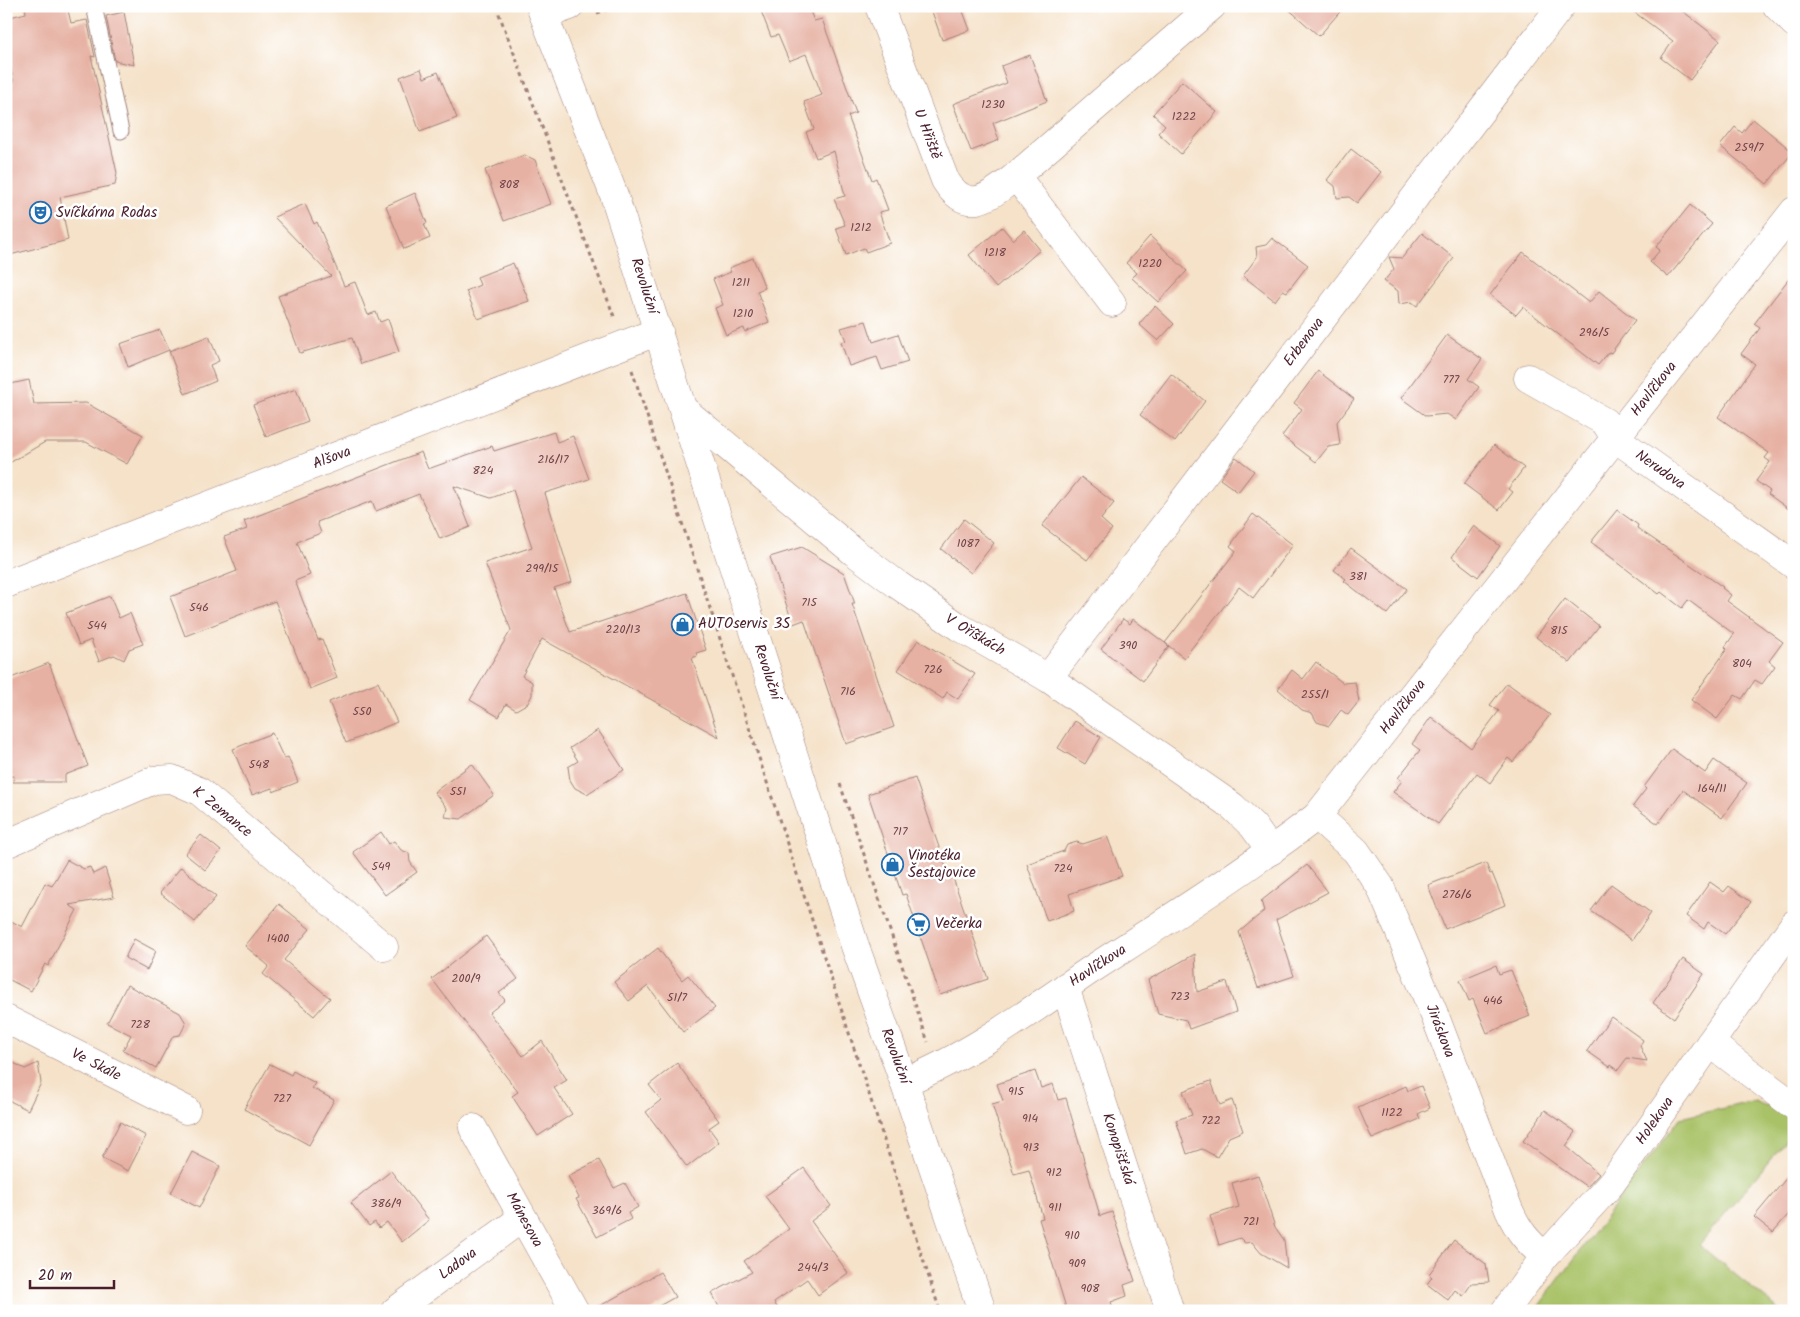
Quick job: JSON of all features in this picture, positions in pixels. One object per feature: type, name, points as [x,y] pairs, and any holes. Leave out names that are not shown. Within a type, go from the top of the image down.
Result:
[{"type":"street","points":[[542,10],[570,6]]},
{"type":"street","name":"U Hřiště","points":[[879,6],[945,180],[950,188],[965,199],[983,200],[1016,176],[1212,6]]},
{"type":"street","name":"Erbenova","points":[[1048,678],[1561,6]]},
{"type":"street","points":[[1777,6],[1794,23]]},
{"type":"street","name":"Revoluční","points":[[542,10],[610,187],[659,331],[854,946],[904,1082],[982,1311]]},
{"type":"street","points":[[1016,176],[1112,303]]},
{"type":"street","name":"Havlíčkova","points":[[904,1082],[938,1068],[1065,987],[1271,851],[1318,816],[1794,211]]},
{"type":"street","name":"Alšova","points":[[6,584],[659,331]]},
{"type":"street","name":"Nerudova","points":[[1528,378],[1605,422],[1615,438],[1794,565]]},
{"type":"street","name":"V Oříškách","points":[[684,410],[854,552],[898,585],[959,627],[1048,678],[1238,810],[1253,826],[1271,851]]},
{"type":"street","name":"K Zemance","points":[[6,844],[154,780],[172,779],[198,791],[384,947]]},
{"type":"street","name":"Jiráskova","points":[[1318,816],[1356,851],[1380,886],[1435,1016],[1517,1229],[1529,1243],[1545,1256]]},
{"type":"street","name":"Holekova","points":[[1505,1311],[1545,1256],[1611,1184],[1794,924]]},
{"type":"street","name":"Konopišťská","points":[[1065,987],[1170,1311]]},
{"type":"street","name":"Ve Skále","points":[[6,1019],[186,1110]]},
{"type":"street","points":[[1710,1043],[1794,1106]]},
{"type":"street","name":"Mánesova","points":[[473,1128],[575,1311]]},
{"type":"street","name":"Ladova","points":[[395,1311],[522,1218]]},
{"type":"lane","points":[[94,6],[121,131]]},
{"type":"path","points":[[496,6],[616,322]]},
{"type":"path","points":[[631,366],[940,1311]]},
{"type":"path","points":[[840,784],[931,1050]]},
{"type":"green space","points":[[1755,1101],[1794,1118],[1794,1131],[1699,1245],[1780,1311],[1535,1311],[1680,1118]]},
{"type":"building","points":[[25,6],[67,6],[71,23],[87,20],[95,57],[91,56],[117,173],[115,185],[60,197],[68,240],[6,256],[6,85],[14,83],[6,47],[6,18],[26,13]]},
{"type":"building","points":[[773,6],[808,6],[814,21],[822,19],[856,113],[848,116],[872,180],[876,178],[888,210],[879,212],[890,243],[866,252],[864,248],[846,255],[836,228],[845,225],[834,199],[845,196],[834,151],[816,158],[806,132],[814,129],[804,102],[822,95],[806,54],[789,61],[778,35],[771,37],[761,11]]},
{"type":"building","points":[[930,6],[961,6],[970,30],[942,40]]},
{"type":"building","points":[[1285,6],[1345,6],[1319,36]]},
{"type":"building","points":[[1626,6],[1676,6],[1720,40],[1690,80],[1661,58],[1673,41]]},
{"type":"building","points":[[124,12],[134,65],[115,61],[106,16]]},
{"type":"building","points":[[1030,55],[1047,101],[993,123],[999,140],[971,151],[953,104],[1007,83],[1001,66]]},
{"type":"building","points":[[421,69],[424,78],[438,72],[457,118],[420,132],[400,77]]},
{"type":"building","points":[[1182,81],[1217,112],[1181,154],[1158,133],[1165,125],[1153,114]]},
{"type":"building","points":[[1753,119],[1793,152],[1767,184],[1720,146],[1735,127],[1742,133]]},
{"type":"building","points":[[1351,149],[1381,172],[1357,203],[1349,197],[1337,198],[1335,186],[1327,180]]},
{"type":"building","points":[[525,155],[535,160],[551,204],[504,221],[485,170]]},
{"type":"building","points":[[415,193],[427,223],[424,224],[430,238],[404,249],[386,206]]},
{"type":"building","points":[[305,204],[314,224],[317,222],[344,286],[355,282],[368,315],[376,312],[380,322],[388,319],[399,352],[361,364],[352,338],[300,353],[278,296],[331,276],[274,217]]},
{"type":"building","points":[[1690,205],[1712,224],[1668,277],[1650,262],[1660,250],[1656,247]]},
{"type":"building","points":[[1002,227],[1013,240],[1024,230],[1040,250],[996,288],[969,255]]},
{"type":"building","points":[[1422,233],[1454,258],[1417,306],[1412,302],[1399,304],[1398,291],[1384,281],[1394,269],[1389,257],[1402,258]]},
{"type":"building","points":[[1150,236],[1187,271],[1158,302],[1132,278],[1137,273],[1126,263]]},
{"type":"building","points":[[1272,238],[1308,265],[1287,292],[1283,290],[1275,301],[1243,276],[1257,257],[1256,247],[1266,245]]},
{"type":"building","points":[[1523,252],[1589,303],[1599,291],[1635,320],[1611,353],[1609,352],[1598,365],[1523,307],[1516,315],[1490,295]]},
{"type":"building","points":[[753,258],[765,288],[757,291],[769,322],[745,332],[744,328],[726,335],[715,308],[723,305],[713,279],[731,272],[729,268]]},
{"type":"building","points":[[513,263],[529,301],[478,319],[466,291],[480,285],[477,277]]},
{"type":"building","points":[[1794,272],[1794,513],[1768,494],[1770,491],[1756,481],[1770,462],[1765,458],[1769,453],[1718,417],[1755,364],[1741,354],[1760,328],[1754,324]]},
{"type":"building","points":[[1155,306],[1174,324],[1158,341],[1139,324]]},
{"type":"building","points":[[866,321],[873,342],[898,334],[908,362],[882,370],[877,357],[849,366],[841,342],[846,341],[841,328]]},
{"type":"building","points":[[160,330],[169,350],[128,367],[120,344]]},
{"type":"building","points":[[1447,335],[1482,359],[1468,379],[1479,387],[1456,420],[1447,414],[1426,416],[1401,398]]},
{"type":"building","points":[[209,336],[219,361],[210,365],[216,381],[185,394],[169,351]]},
{"type":"building","points":[[1318,371],[1354,399],[1337,422],[1340,445],[1328,447],[1316,462],[1282,436],[1302,409],[1294,403]]},
{"type":"building","points":[[1171,374],[1205,401],[1175,442],[1140,415]]},
{"type":"building","points":[[29,380],[34,404],[86,403],[143,435],[127,464],[86,442],[45,442],[6,465],[6,385]]},
{"type":"building","points":[[296,389],[308,421],[266,437],[253,405]]},
{"type":"building","points":[[554,432],[557,442],[573,436],[589,479],[545,493],[572,582],[554,588],[570,632],[687,593],[706,650],[696,653],[697,656],[692,658],[719,737],[542,639],[522,676],[532,682],[532,695],[528,703],[516,710],[506,704],[499,717],[470,700],[511,630],[485,563],[532,547],[513,490],[491,498],[454,486],[470,527],[440,539],[419,494],[376,511],[372,501],[317,522],[321,533],[297,542],[310,575],[295,581],[318,640],[322,639],[337,678],[310,689],[275,601],[185,636],[170,597],[237,571],[224,537],[247,529],[244,521],[421,452],[428,469],[492,446],[494,451]]},
{"type":"building","points":[[1494,445],[1524,468],[1508,489],[1513,492],[1499,510],[1464,484]]},
{"type":"building","points":[[1236,457],[1254,471],[1238,492],[1220,479]]},
{"type":"building","points":[[1081,477],[1114,503],[1101,519],[1112,529],[1087,560],[1042,526]]},
{"type":"building","points":[[1617,510],[1638,525],[1637,528],[1723,587],[1731,595],[1727,601],[1783,642],[1769,661],[1775,666],[1762,684],[1755,680],[1742,699],[1735,695],[1717,719],[1691,700],[1727,649],[1725,647],[1734,634],[1688,600],[1682,608],[1661,592],[1659,594],[1591,542]]},
{"type":"building","points":[[1253,514],[1293,545],[1253,598],[1239,587],[1184,658],[1165,643],[1236,551],[1230,546]]},
{"type":"building","points":[[964,519],[994,543],[971,573],[941,549]]},
{"type":"building","points":[[1474,526],[1500,546],[1478,577],[1452,557]]},
{"type":"building","points":[[802,547],[844,573],[855,604],[852,604],[894,727],[846,744],[804,620],[793,624],[770,557]]},
{"type":"building","points":[[1351,548],[1407,589],[1387,614],[1344,581],[1346,579],[1334,570]]},
{"type":"building","points":[[110,596],[119,618],[130,613],[143,644],[129,649],[124,660],[114,655],[99,661],[91,640],[79,645],[66,613]]},
{"type":"building","points":[[1565,599],[1599,626],[1570,663],[1536,637]]},
{"type":"building","points":[[1123,619],[1130,624],[1133,619],[1169,646],[1143,681],[1101,649]]},
{"type":"building","points":[[918,640],[975,674],[958,699],[947,692],[943,699],[898,670]]},
{"type":"building","points":[[1316,662],[1343,683],[1355,682],[1359,701],[1348,715],[1341,710],[1329,726],[1317,722],[1312,713],[1302,710],[1278,689],[1292,670],[1303,679]]},
{"type":"building","points":[[49,663],[88,766],[65,775],[65,782],[13,782],[14,776],[6,776],[6,680]]},
{"type":"building","points":[[378,682],[397,722],[346,743],[329,702]]},
{"type":"building","points":[[1507,683],[1550,715],[1513,762],[1508,758],[1490,783],[1477,773],[1438,824],[1393,792],[1402,781],[1398,778],[1420,750],[1412,744],[1431,717],[1471,748],[1499,711],[1490,705]]},
{"type":"building","points":[[1075,721],[1101,737],[1085,764],[1058,748]]},
{"type":"building","points":[[598,730],[624,770],[587,794],[575,788],[570,780],[568,767],[578,761],[570,748]]},
{"type":"building","points":[[272,733],[284,759],[288,757],[298,782],[273,792],[272,788],[252,795],[233,749]]},
{"type":"building","points":[[1672,749],[1705,773],[1714,760],[1747,783],[1722,818],[1683,790],[1658,824],[1633,806],[1646,789],[1644,787]]},
{"type":"building","points":[[472,764],[494,795],[461,819],[445,817],[447,808],[434,792]]},
{"type":"building","points":[[915,778],[950,879],[953,878],[988,979],[940,995],[906,894],[902,895],[868,794]]},
{"type":"building","points":[[381,832],[389,844],[394,841],[401,850],[409,853],[410,862],[417,872],[385,895],[353,852]]},
{"type":"building","points":[[201,835],[221,851],[205,870],[185,854]]},
{"type":"building","points":[[1107,836],[1122,876],[1069,894],[1074,911],[1047,921],[1027,864],[1064,851],[1067,845],[1077,842],[1083,844]]},
{"type":"building","points":[[67,860],[84,869],[90,867],[93,874],[105,868],[114,897],[69,905],[77,910],[48,966],[45,964],[31,991],[6,978],[6,918],[22,927],[45,883],[52,886]]},
{"type":"building","points":[[1486,863],[1505,905],[1445,929],[1428,885]]},
{"type":"building","points":[[1307,865],[1328,892],[1276,920],[1294,976],[1258,988],[1239,932],[1264,911],[1261,901]]},
{"type":"building","points":[[181,867],[216,897],[195,922],[160,893]]},
{"type":"building","points":[[1710,882],[1724,892],[1729,886],[1751,902],[1725,934],[1708,922],[1704,929],[1686,916]]},
{"type":"building","points":[[1611,884],[1651,913],[1632,940],[1591,911]]},
{"type":"building","points":[[279,904],[310,929],[284,960],[330,998],[314,1016],[263,974],[269,966],[245,946]]},
{"type":"building","points":[[486,936],[518,979],[499,993],[505,1000],[489,1013],[523,1056],[542,1041],[567,1080],[554,1088],[572,1114],[538,1136],[512,1096],[518,1092],[432,979]]},
{"type":"building","points":[[134,939],[156,951],[147,970],[125,958]]},
{"type":"building","points":[[658,948],[682,980],[688,975],[715,1008],[683,1032],[648,986],[629,1001],[614,982]]},
{"type":"building","points":[[1195,954],[1197,992],[1227,982],[1236,1012],[1189,1029],[1186,1020],[1158,1014],[1148,980]]},
{"type":"building","points":[[1683,959],[1704,974],[1674,1018],[1653,1003]]},
{"type":"building","points":[[1496,965],[1499,974],[1511,970],[1530,1016],[1487,1033],[1473,999],[1469,1001],[1460,980]]},
{"type":"building","points":[[127,985],[180,1013],[186,1023],[180,1035],[173,1036],[156,1068],[123,1050],[131,1035],[107,1023]]},
{"type":"building","points":[[1611,1017],[1643,1040],[1640,1046],[1647,1061],[1627,1058],[1618,1070],[1611,1065],[1610,1067],[1587,1051]]},
{"type":"building","points":[[12,1062],[25,1069],[38,1063],[41,1083],[28,1110],[6,1099],[6,1075]]},
{"type":"building","points":[[677,1063],[719,1121],[709,1128],[719,1142],[687,1167],[646,1112],[661,1100],[649,1085]]},
{"type":"building","points":[[270,1064],[291,1075],[293,1071],[315,1083],[312,1088],[334,1100],[309,1145],[244,1109]]},
{"type":"building","points":[[1035,1071],[1041,1088],[1053,1084],[1058,1100],[1066,1098],[1100,1216],[1112,1212],[1135,1281],[1124,1285],[1127,1296],[1111,1302],[1114,1311],[1067,1311],[1039,1219],[1043,1218],[1029,1170],[1014,1174],[992,1104],[1003,1101],[997,1084]]},
{"type":"building","points":[[1211,1081],[1220,1105],[1232,1100],[1243,1131],[1229,1137],[1217,1157],[1202,1149],[1187,1154],[1176,1120],[1192,1115],[1183,1091]]},
{"type":"building","points":[[1406,1086],[1408,1091],[1421,1086],[1430,1108],[1418,1114],[1420,1119],[1372,1139],[1358,1107]]},
{"type":"building","points":[[1545,1110],[1576,1132],[1566,1146],[1599,1174],[1587,1187],[1523,1141]]},
{"type":"building","points":[[120,1122],[146,1136],[128,1171],[102,1158]]},
{"type":"building","points":[[192,1152],[220,1166],[199,1208],[171,1193]]},
{"type":"building","points":[[599,1160],[614,1188],[625,1183],[638,1207],[628,1213],[631,1219],[597,1237],[576,1199],[579,1198],[568,1176]]},
{"type":"building","points":[[804,1168],[831,1206],[811,1221],[848,1273],[818,1295],[807,1279],[774,1302],[779,1311],[721,1311],[712,1293],[752,1272],[744,1261],[789,1229],[765,1196]]},
{"type":"building","points":[[1794,1169],[1794,1208],[1773,1232],[1754,1217]]},
{"type":"building","points":[[391,1171],[429,1220],[402,1242],[387,1222],[379,1228],[375,1222],[369,1226],[351,1203]]},
{"type":"building","points":[[1258,1175],[1275,1227],[1284,1240],[1287,1268],[1261,1253],[1252,1242],[1245,1243],[1240,1238],[1219,1245],[1210,1216],[1239,1207],[1232,1183]]},
{"type":"building","points":[[1454,1240],[1486,1264],[1489,1282],[1472,1283],[1463,1296],[1455,1290],[1448,1300],[1427,1284],[1432,1277],[1429,1274]]},
{"type":"building","points":[[660,1272],[675,1297],[650,1311],[591,1311]]},
{"type":"place","name":"Svíčkárna Rodas","points":[[40,213]]},
{"type":"place","name":"AUTOservis 3S","points":[[682,624]]},
{"type":"place","name":"Vinotéka Šestajovice","points":[[892,865]]},
{"type":"place","name":"Večerka","points":[[919,924]]}]
